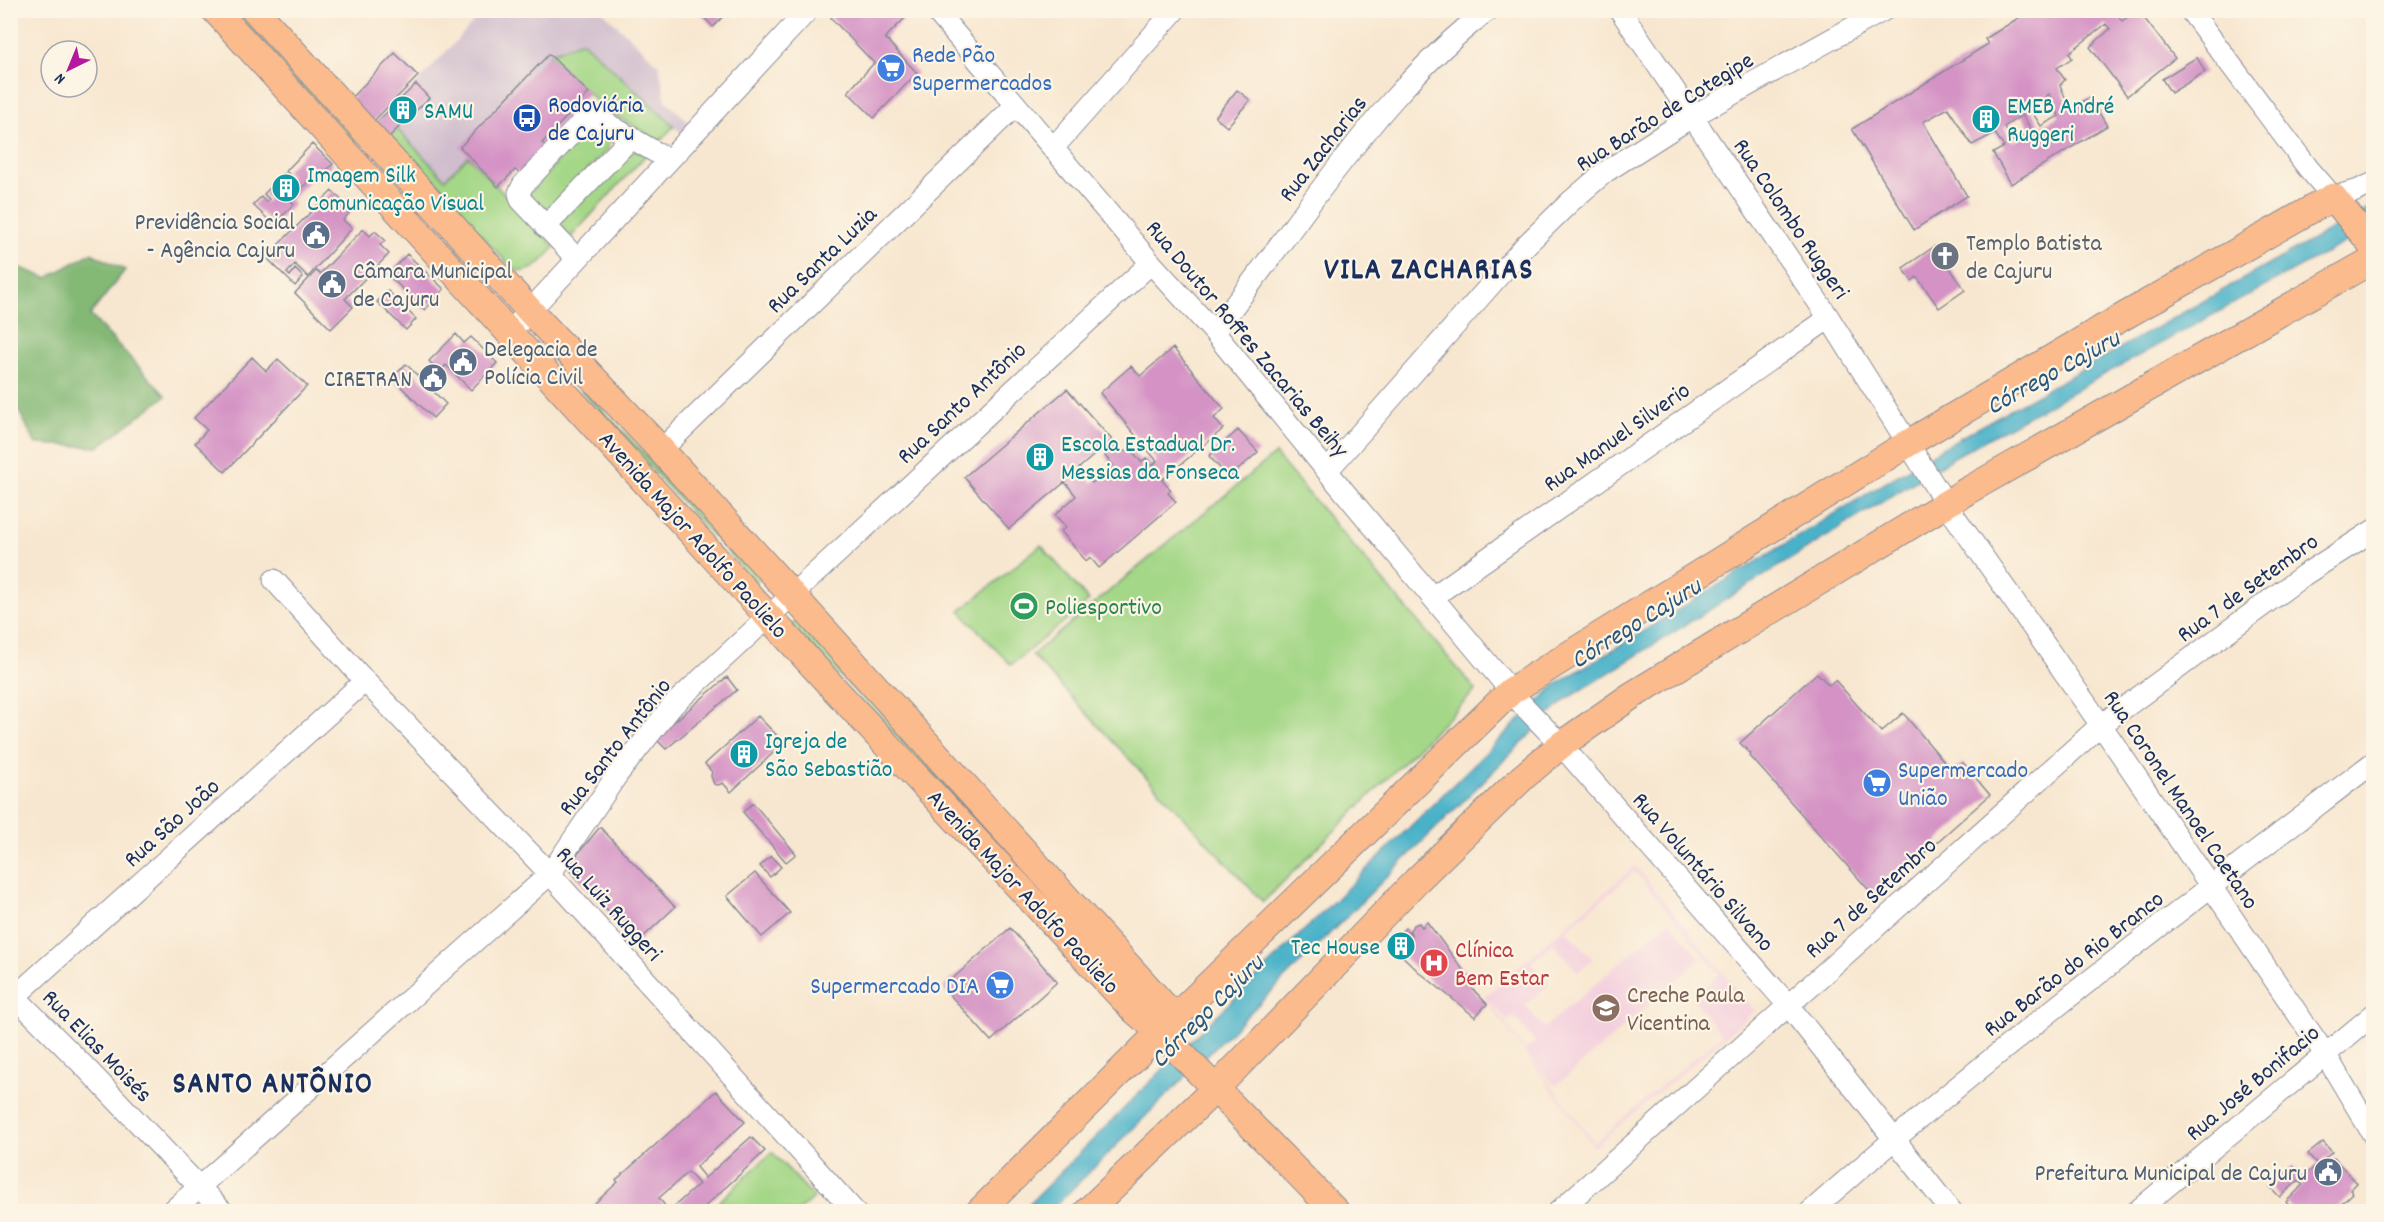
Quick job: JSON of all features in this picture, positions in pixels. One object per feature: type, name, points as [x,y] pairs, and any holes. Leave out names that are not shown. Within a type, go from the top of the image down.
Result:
[{"type":"main road","name":"Avenida Major Adolfo Paolielo","points":[[215,10],[767,615],[1134,1010],[1168,1025]]},
{"type":"main road","name":"Avenida Major Adolfo Paolielo","points":[[255,10],[530,311],[661,450],[790,594],[1168,1025],[1179,1051],[1336,1212]]},
{"type":"main road","points":[[979,1212],[1168,1025],[1515,696],[1912,451],[2098,331],[2339,204],[2373,247]]},
{"type":"main road","points":[[1087,1212],[1210,1082],[1523,777],[1556,740],[1642,689],[1943,499],[2373,259]]},
{"type":"street","points":[[510,332],[808,10]]},
{"type":"street","name":"Rua Doutor Roffes Zacarias Beihy","points":[[935,10],[1214,332],[1515,696]]},
{"type":"street","points":[[1054,147],[1175,10]]},
{"type":"street","name":"Rua Zacharias","points":[[1214,332],[1366,130],[1417,74],[1464,29],[1488,10]]},
{"type":"street","name":"Rua Colombo Ruggeri","points":[[1620,10],[1829,318],[1943,499]]},
{"type":"street","name":"Rua Barão de Cotegipe","points":[[1327,471],[1524,247],[1605,172],[1693,116],[1884,10]]},
{"type":"street","points":[[2190,10],[2308,168],[2339,204],[2356,191],[2373,183]]},
{"type":"street","name":"Rua Santa Luzia","points":[[661,450],[1016,105]]},
{"type":"street","points":[[577,259],[521,200],[519,194],[523,185],[583,121],[590,118],[599,119],[669,160]]},
{"type":"street","points":[[545,226],[632,137]]},
{"type":"street","name":"Rua Santo Antônio","points":[[171,1212],[550,874],[617,775],[673,705],[767,615],[1151,262]]},
{"type":"street","name":"Rua Manuel Silverio","points":[[1434,596],[1829,318]]},
{"type":"street","name":"Rua Coronel Manoel Caetano","points":[[1943,499],[2101,725],[2325,1054],[2373,1136]]},
{"type":"street","name":"Rua 7 de Setembro","points":[[1558,1212],[2101,725],[2304,575],[2373,530]]},
{"type":"street","name":"Rua Luiz Ruggeri","points":[[274,580],[365,681],[550,874],[855,1212]]},
{"type":"street","name":"Rua São João","points":[[12,997],[365,681]]},
{"type":"street","name":"Rua Voluntário Silvano","points":[[1515,696],[1788,1005],[1952,1212]]},
{"type":"street","name":"Rua Barão do Rio Branco","points":[[1810,1212],[1894,1138],[2210,887],[2373,762]]},
{"type":"street","name":"Rua Elias Moisés","points":[[12,997],[85,1067],[223,1212]]},
{"type":"street","name":"Rua José Bonifacio","points":[[2136,1212],[2373,1014]]},
{"type":"shaded area","points":[[601,10],[659,65],[666,101],[697,130],[688,139],[582,41],[549,55],[460,147],[468,156],[445,179],[397,129],[429,98],[416,84],[484,11]]},
{"type":"shaded area","name":"Creche Paula Vicentina","points":[[1635,866],[1755,1011],[1594,1147],[1484,997]],"holes":[[[1635,871],[1719,974],[1693,999],[1722,1035],[1594,1143],[1531,1058],[1556,1086],[1701,959],[1669,921],[1544,1028],[1525,1005],[1549,984],[1531,963],[1553,943],[1578,972],[1593,959],[1566,930]],[[1487,998],[1508,1021],[1514,1017],[1535,1042],[1525,1050]]]},
{"type":"green space","points":[[229,11],[242,11],[359,138],[353,143]]},
{"type":"green space","points":[[582,41],[674,126],[660,141],[605,110],[549,54]]},
{"type":"green space","points":[[594,126],[610,136],[608,149],[552,207],[539,208],[533,205],[529,193],[588,128]]},
{"type":"green space","points":[[397,129],[445,179],[468,156],[555,247],[531,269],[520,271],[513,269],[389,137]]},
{"type":"green space","points":[[632,149],[646,155],[570,238],[558,224]]},
{"type":"green space","points":[[383,169],[495,293],[495,298],[377,174]]},
{"type":"green space","points":[[91,253],[125,270],[90,315],[166,396],[98,447],[36,444],[11,396],[11,264],[47,278]]},
{"type":"green space","points":[[549,353],[758,575],[758,581],[755,582],[547,354]]},
{"type":"green space","points":[[1275,454],[1476,690],[1263,902],[1032,655]]},
{"type":"green space","name":"Poliesportivo","points":[[1041,545],[1089,601],[1011,665],[960,611]]},
{"type":"green space","points":[[795,621],[798,622],[1141,998],[792,625]]},
{"type":"green space","points":[[772,1152],[814,1197],[798,1211],[709,1211]]},
{"type":"water","points":[[2373,206],[2373,227],[1954,457],[1565,700],[1050,1211],[1021,1212],[1201,1031],[1555,685],[1947,445]]},
{"type":"building","points":[[697,10],[729,10],[713,27]]},
{"type":"building","name":"Rede Pão Supermercados","points":[[837,10],[906,10],[909,14],[885,38],[917,73],[874,118],[848,92],[874,63],[831,18]]},
{"type":"building","name":"EMEB André Ruggeri","points":[[2031,10],[2057,10],[2059,12],[2061,10],[2122,10],[2117,14],[2122,21],[2138,10],[2175,58],[2127,96],[2090,47],[2110,29],[2106,24],[2069,53],[2072,58],[2057,68],[2065,80],[2060,85],[2070,109],[2090,97],[2107,126],[2011,184],[1993,153],[2004,147],[1995,133],[1972,145],[1948,108],[1923,122],[1967,196],[1914,230],[1852,129],[1988,44],[1985,39]],"holes":[[[2049,94],[2059,116],[2041,126],[2030,109]],[[2022,115],[2032,131],[2013,142],[2004,127]]]},
{"type":"building","points":[[395,53],[418,76],[372,123],[349,100]]},
{"type":"building","name":"Rodoviária de Cajuru","points":[[549,54],[589,93],[542,143],[547,147],[521,174],[515,170],[498,187],[460,147]]},
{"type":"building","name":"EMEB André Ruggeri","points":[[2197,57],[2205,72],[2171,93],[2162,79]]},
{"type":"building","name":"SAMU","points":[[416,84],[429,98],[389,137],[376,123]]},
{"type":"building","points":[[1237,90],[1250,100],[1227,127],[1215,117]]},
{"type":"building","name":"Imagem Silk Comunicação Visual","points":[[312,144],[333,164],[316,181],[313,177],[290,200],[294,204],[274,225],[253,205],[261,197],[266,202],[269,199],[264,194],[284,173],[289,178],[291,176],[286,171]]},
{"type":"building","name":"Previdência Social - Agência Cajuru","points":[[332,191],[352,210],[343,220],[352,228],[308,277],[295,264],[287,273],[290,276],[295,269],[303,277],[295,286],[266,257]]},
{"type":"building","name":"Câmara Municipal de Cajuru","points":[[363,229],[370,236],[375,231],[385,240],[380,245],[389,254],[345,299],[353,307],[331,329],[295,293],[316,271],[320,274]]},
{"type":"building","points":[[1935,246],[1965,290],[1939,308],[1917,277],[1912,281],[1903,268]]},
{"type":"building","points":[[407,254],[444,289],[425,310],[388,275]]},
{"type":"building","points":[[388,291],[416,319],[406,330],[377,302]]},
{"type":"building","name":"Delegacia de Polícia Civil","points":[[456,334],[464,343],[471,337],[497,363],[471,390],[446,365],[440,372],[429,361]]},
{"type":"building","name":"Escola Estadual Dr. Messias da Fonseca","points":[[1173,348],[1224,409],[1214,418],[1223,429],[1162,480],[1171,490],[1168,493],[1176,502],[1099,568],[1090,557],[1086,561],[1061,531],[1066,527],[1055,515],[1076,496],[1065,482],[1009,529],[964,477],[1067,389],[1112,440],[1079,468],[1092,483],[1113,465],[1105,456],[1117,445],[1122,451],[1133,452],[1141,462],[1146,458],[1152,466],[1157,461],[1100,393],[1131,366],[1140,376]]},
{"type":"building","points":[[252,357],[266,371],[278,359],[307,386],[225,472],[195,443],[207,430],[194,418]]},
{"type":"building","points":[[406,364],[446,404],[433,418],[392,378]]},
{"type":"building","points":[[1238,430],[1258,452],[1229,478],[1209,456]]},
{"type":"building","name":"Supermercado União","points":[[1817,673],[1829,685],[1835,680],[1881,732],[1903,713],[1952,771],[1963,763],[1990,795],[1875,897],[1740,743]]},
{"type":"building","points":[[727,677],[737,690],[666,749],[655,738]]},
{"type":"building","name":"Igreja de São Sebastião","points":[[758,716],[784,743],[731,792],[723,783],[714,784],[712,772],[705,764]]},
{"type":"building","points":[[753,803],[796,854],[786,862],[743,812]]},
{"type":"building","points":[[600,827],[675,907],[637,943],[567,867]]},
{"type":"building","points":[[771,856],[781,867],[770,877],[760,866]]},
{"type":"building","points":[[755,873],[790,913],[762,937],[727,896]]},
{"type":"building","name":"Clínica Bem Estar","points":[[1427,922],[1470,979],[1466,982],[1487,1004],[1475,1017],[1418,971],[1390,944],[1405,928],[1411,934],[1410,930],[1414,925],[1419,923],[1422,927]]},
{"type":"building","name":"Supermercado DIA","points":[[1010,928],[1057,982],[991,1041],[943,987]]},
{"type":"building","points":[[716,1091],[745,1122],[696,1167],[705,1178],[751,1137],[765,1151],[699,1212],[635,1212],[632,1208],[628,1212],[601,1212],[594,1204],[618,1182],[616,1180]],"holes":[[[688,1172],[699,1184],[669,1211],[659,1198]]]},
{"type":"building","name":"Prefeitura Municipal de Cajuru","points":[[2323,1142],[2332,1152],[2321,1162],[2325,1166],[2334,1158],[2357,1183],[2350,1190],[2353,1193],[2333,1212],[2295,1212],[2286,1202],[2303,1185],[2299,1180],[2280,1197],[2270,1187],[2293,1166],[2303,1178],[2317,1164],[2308,1154]]},
{"type":"place","name":"Rede Pão Supermercados","points":[[891,68]]},
{"type":"place","name":"SAMU","points":[[403,110]]},
{"type":"place","name":"Rodoviária de Cajuru","points":[[527,118]]},
{"type":"place","name":"EMEB André Ruggeri","points":[[1986,119]]},
{"type":"place","name":"Imagem Silk Comunicação Visual","points":[[286,188]]},
{"type":"place","name":"Previdência Social - Agência Cajuru","points":[[316,235]]},
{"type":"place","name":"Templo Batista de Cajuru","points":[[1945,256]]},
{"type":"place","name":"Câmara Municipal de Cajuru","points":[[332,284]]},
{"type":"place","name":"Delegacia de Polícia Civil","points":[[463,362]]},
{"type":"place","name":"CIRETRAN","points":[[433,378]]},
{"type":"place","name":"Escola Estadual Dr. Messias da Fonseca","points":[[1040,457]]},
{"type":"place","name":"Poliesportivo","points":[[1024,606]]},
{"type":"place","name":"Igreja de São Sebastião","points":[[744,754]]},
{"type":"place","name":"Supermercado União","points":[[1877,783]]},
{"type":"place","name":"Tec House","points":[[1401,946]]},
{"type":"place","name":"Clínica Bem Estar","points":[[1434,963]]},
{"type":"place","name":"Supermercado DIA","points":[[1000,985]]},
{"type":"place","name":"Creche Paula Vicentina","points":[[1606,1008]]},
{"type":"place","name":"Prefeitura Municipal de Cajuru","points":[[2328,1172]]},
{"type":"district","name":"VILA ZACHARIAS","points":[[1429,268]]},
{"type":"district","name":"SANTO ANTÔNIO","points":[[273,1082]]},
{"type":"water label","name":"Córrego Cajuru","points":[[2052,371]]},
{"type":"water label","name":"Córrego Cajuru","points":[[1635,622]]},
{"type":"water label","name":"Córrego Cajuru","points":[[1206,1010]]}]
